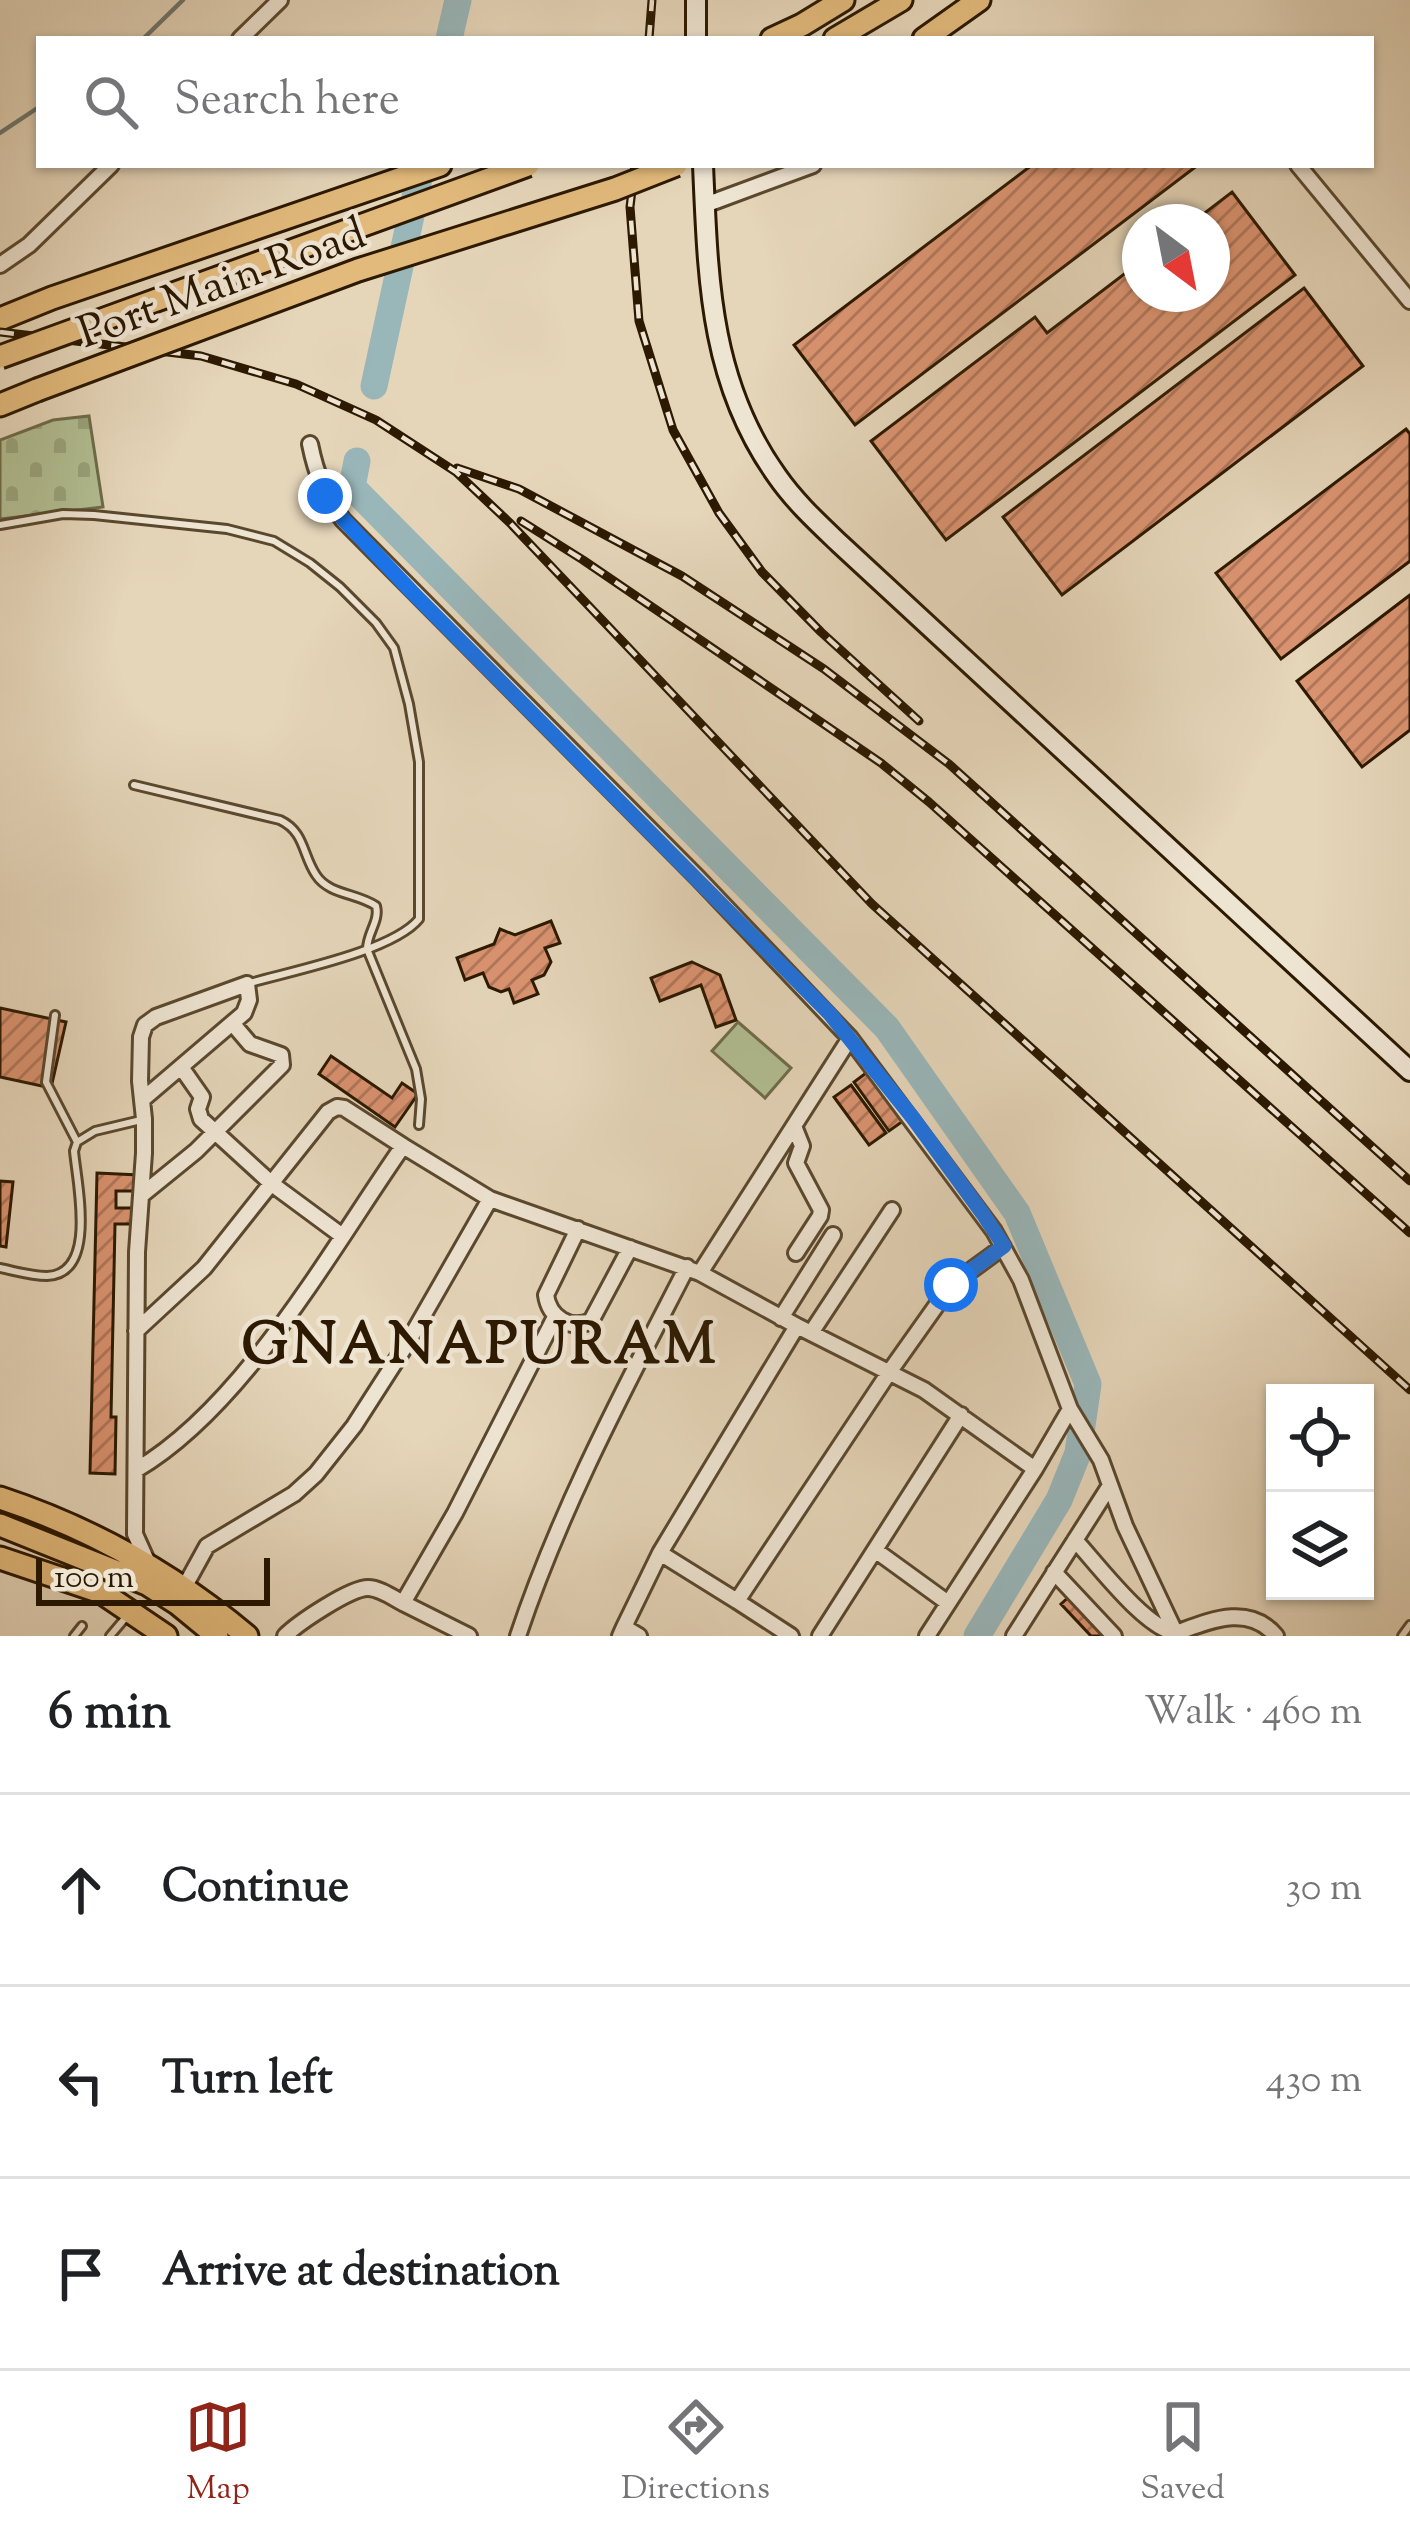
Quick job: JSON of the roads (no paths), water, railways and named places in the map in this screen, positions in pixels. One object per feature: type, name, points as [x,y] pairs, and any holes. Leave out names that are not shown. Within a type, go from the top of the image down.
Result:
[{"type":"main road","points":[[779,36],[843,0]]},
{"type":"main road","points":[[840,36],[901,0]]},
{"type":"main road","points":[[928,36],[979,0]]},
{"type":"main road","points":[[0,319],[431,168]]},
{"type":"main road","points":[[0,357],[520,168]]},
{"type":"main road","name":"Port Main Road","points":[[0,405],[358,270],[668,168]]},
{"type":"main road","points":[[0,1498],[78,1528],[247,1636]]},
{"type":"main road","points":[[0,1526],[148,1576]]},
{"type":"main road","points":[[0,1558],[101,1592],[158,1634]]},
{"type":"main road","points":[[181,1595],[217,1636]]},
{"type":"street","points":[[243,36],[280,0]]},
{"type":"street","points":[[696,0],[696,36]]},
{"type":"street","points":[[2,266],[108,168]]},
{"type":"street","points":[[703,168],[709,284],[720,353],[752,436],[777,477],[840,544],[1410,1072]]},
{"type":"street","points":[[705,205],[805,168]]},
{"type":"street","points":[[1300,168],[1410,301]]},
{"type":"street","points":[[310,444],[325,496],[344,520],[850,1038],[983,1214],[1021,1280],[1073,1415],[1101,1460],[1108,1487],[1177,1635]]},
{"type":"street","points":[[142,1100],[233,1024],[248,1007],[247,984],[156,1017],[145,1025],[141,1037],[143,1194],[137,1252],[134,1534],[148,1576]]},
{"type":"street","points":[[143,1194],[216,1133],[284,1060],[278,1052],[250,1043],[233,1024]]},
{"type":"street","points":[[518,1636],[577,1484],[693,1270],[850,1038]]},
{"type":"street","points":[[181,1067],[202,1097],[198,1114],[216,1133],[272,1184],[341,1235]]},
{"type":"street","points":[[136,1331],[204,1268],[328,1112],[344,1108],[490,1198],[693,1270],[890,1371],[1035,1469]]},
{"type":"street","points":[[794,1126],[802,1146],[796,1163],[821,1210],[796,1252]]},
{"type":"street","points":[[136,1470],[180,1441],[221,1398],[279,1326],[403,1146]]},
{"type":"street","points":[[181,1595],[207,1546],[294,1494],[354,1426],[490,1198]]},
{"type":"street","points":[[639,1636],[622,1632],[660,1552],[734,1427],[892,1210]]},
{"type":"street","points":[[578,1229],[546,1295],[555,1317],[571,1324],[591,1321],[630,1248]]},
{"type":"street","points":[[781,1318],[833,1235]]},
{"type":"street","points":[[737,1601],[951,1285],[1004,1246]]},
{"type":"street","points":[[403,1603],[455,1513],[555,1317]]},
{"type":"street","points":[[820,1636],[961,1415]]},
{"type":"street","points":[[927,1636],[1073,1415]]},
{"type":"street","points":[[1014,1636],[1108,1487]]},
{"type":"street","points":[[1075,1540],[1144,1615],[1167,1632],[1177,1635],[1230,1616],[1265,1624],[1276,1636]]},
{"type":"street","points":[[875,1550],[948,1603]]},
{"type":"street","points":[[660,1552],[791,1636]]},
{"type":"street","points":[[1054,1572],[1114,1636]]},
{"type":"street","points":[[285,1636],[312,1615],[370,1588],[469,1636]]},
{"type":"lane","points":[[0,525],[63,514],[94,515],[260,536],[310,563],[386,634],[400,667],[416,736],[421,810],[421,909],[416,924],[367,949],[247,984]]},
{"type":"lane","points":[[134,785],[280,820],[301,837],[314,874],[323,884],[376,906],[367,949],[416,1069],[419,1125]]},
{"type":"lane","points":[[0,1268],[45,1276],[65,1270],[74,1261],[81,1238],[76,1142],[46,1082],[55,1015]]},
{"type":"lane","points":[[76,1142],[95,1131],[144,1119]]},
{"type":"lane","points":[[110,1636],[131,1611],[148,1576]]},
{"type":"lane","points":[[158,1634],[181,1595]]},
{"type":"lane","points":[[1402,1636],[1410,1625]]},
{"type":"lane","points":[[74,1636],[82,1626]]},
{"type":"waterway","points":[[146,36],[183,0]]},
{"type":"waterway","points":[[450,36],[458,0]]},
{"type":"waterway","points":[[0,133],[36,109]]},
{"type":"waterway","points":[[374,386],[421,168]]},
{"type":"waterway","points":[[357,461],[352,487],[887,1028],[1017,1213],[1088,1384],[1078,1453],[1059,1500],[977,1636]]},
{"type":"railway","points":[[649,36],[652,0]]},
{"type":"railway","points":[[635,168],[630,207],[639,321],[673,430],[719,513],[762,572],[919,721]]},
{"type":"railway","points":[[0,332],[201,356],[296,384],[376,420],[456,472],[872,904],[1410,1390]]},
{"type":"railway","points":[[457,468],[519,489],[682,576],[824,669],[949,764],[1410,1181]]},
{"type":"railway","points":[[521,521],[881,763],[1410,1233]]},
{"type":"district","name":"GNANAPURAM","points":[[480,1342]]}]
